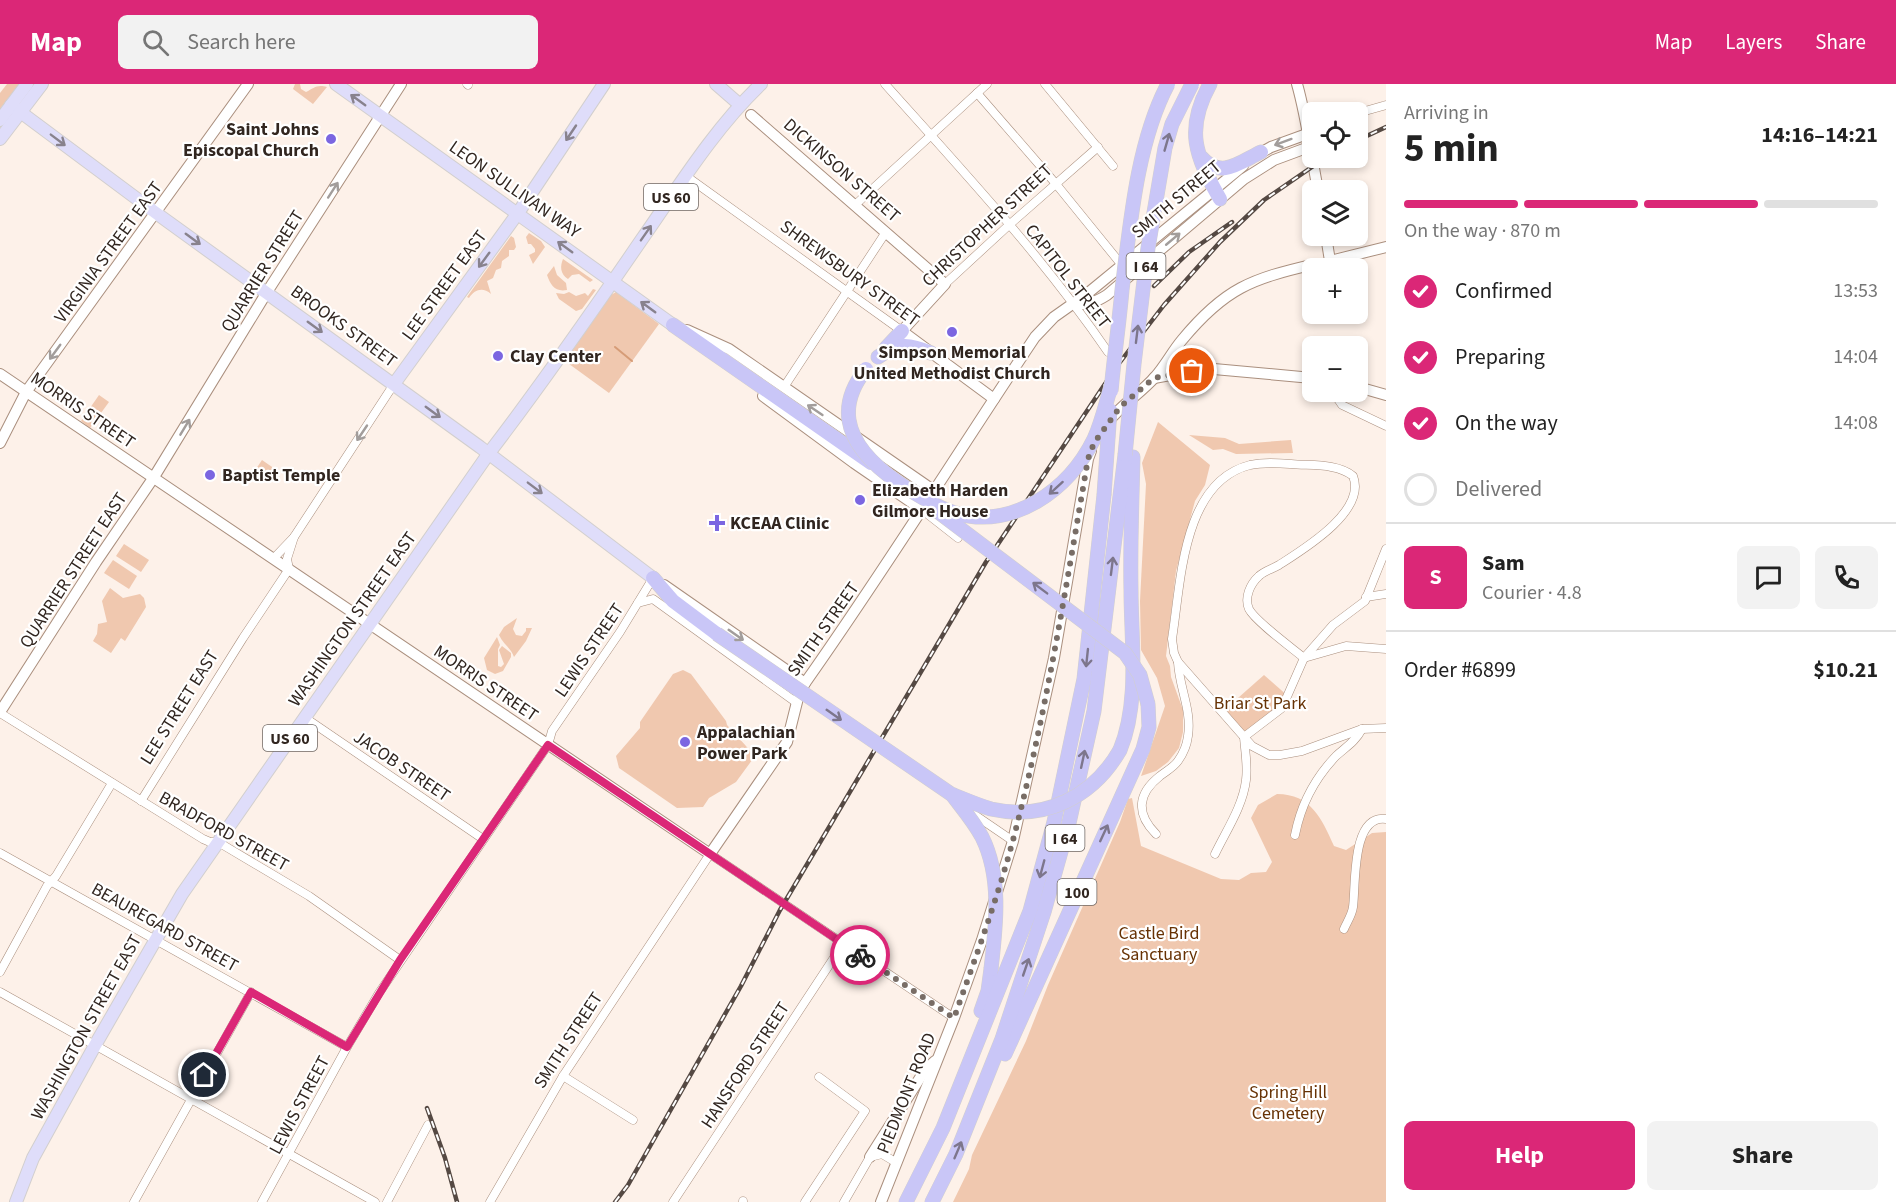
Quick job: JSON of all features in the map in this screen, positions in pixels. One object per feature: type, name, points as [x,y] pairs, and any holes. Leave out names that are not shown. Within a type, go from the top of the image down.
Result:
[{"type":"highway","name":"I 64","points":[[906,1202],[943,1128],[1030,911],[1054,822],[1084,679],[1127,245],[1145,145],[1168,84]]},
{"type":"highway","name":"I 64","points":[[932,1202],[956,1154],[988,1074],[1044,912],[1069,823],[1094,711],[1129,455],[1134,364],[1148,248],[1165,148],[1172,124],[1192,84]]},
{"type":"highway","points":[[1210,84],[1200,102],[1194,127],[1201,157],[1217,194]]},
{"type":"highway","points":[[1201,157],[1212,167],[1229,168],[1261,152]]},
{"type":"highway","points":[[673,325],[916,495],[955,513],[975,516],[1011,513],[1040,501],[1069,475],[1088,450],[1100,425],[1112,383]]},
{"type":"highway","points":[[880,470],[853,434],[848,407],[851,393],[866,369],[902,331]]},
{"type":"highway","points":[[878,357],[897,346],[911,345],[931,353]]},
{"type":"highway","points":[[653,578],[673,601],[717,634],[951,794],[989,808],[1006,811],[1041,810],[1059,805],[1084,791],[1105,773],[1120,750],[1130,719],[1132,692],[1129,455]]},
{"type":"highway","name":"100","points":[[916,495],[1125,653],[1140,675],[1148,704],[1149,727],[1143,749],[1005,1055],[988,1074]]},
{"type":"highway","points":[[653,599],[673,601]]},
{"type":"highway","points":[[943,1128],[988,992],[996,903],[994,879],[982,838],[974,823],[951,794]]},
{"type":"main road","points":[[0,139],[27,84]]},
{"type":"main road","points":[[0,120],[16,109],[42,84]]},
{"type":"main road","name":"LEON SULLIVAN WAY","points":[[336,84],[673,325]]},
{"type":"main road","name":"LEE STREET EAST","points":[[394,384],[518,213],[604,84]]},
{"type":"main road","name":"DICKINSON STREET","points":[[716,84],[739,105]]},
{"type":"main road","name":"WASHINGTON STREET EAST","points":[[16,1202],[31,1163],[94,1047],[182,894],[489,453],[583,327],[686,176],[739,105],[760,84]]},
{"type":"main road","name":"BROOKS STREET","points":[[16,109],[489,453],[653,578]]},
{"type":"street","name":"VIRGINIA STREET EAST","points":[[0,443],[26,392],[248,84]]},
{"type":"street","name":"QUARRIER STREET","points":[[154,477],[267,292],[401,84]]},
{"type":"street","name":"CAPITOL STREET","points":[[885,84],[1075,304],[1108,352]]},
{"type":"street","points":[[855,205],[987,84]]},
{"type":"street","points":[[1045,84],[1113,166]]},
{"type":"street","points":[[1297,84],[1302,102]]},
{"type":"street","points":[[977,93],[1056,184],[1130,276]]},
{"type":"street","name":"DICKINSON STREET","points":[[739,105],[945,284]]},
{"type":"street","points":[[1368,110],[1386,105]]},
{"type":"street","name":"SMITH STREET","points":[[1075,304],[1086,305],[1107,295],[1261,152],[1302,132]]},
{"type":"street","name":"CHRISTOPHER STREET","points":[[902,331],[945,284],[1098,147]]},
{"type":"street","name":"SMITH STREET","points":[[490,1202],[563,1076],[787,742],[799,694],[805,683],[873,585],[933,490],[1043,327],[1217,194],[1274,160],[1302,150]]},
{"type":"street","name":"SHREWSBURY STREET","points":[[686,176],[994,399]]},
{"type":"street","points":[[784,387],[886,232]]},
{"type":"street","name":"PIEDMONT ROAD","points":[[1342,258],[1386,247]]},
{"type":"street","name":"PIEDMONT ROAD","points":[[881,1202],[954,1018],[982,940],[1013,841],[1054,658],[1088,459],[1094,443],[1120,407],[1154,378],[1193,327],[1213,306],[1246,284],[1302,267]]},
{"type":"street","name":"LEON SULLIVAN WAY","points":[[673,325],[729,349],[933,490]]},
{"type":"street","name":"LEON SULLIVAN WAY","points":[[673,325],[703,352],[958,538]]},
{"type":"street","points":[[1154,378],[1214,369],[1302,377]]},
{"type":"street","name":"MORRIS STREET","points":[[0,374],[954,1018]]},
{"type":"street","name":"LEE STREET EAST","points":[[274,558],[294,537],[394,384]]},
{"type":"street","points":[[1368,390],[1386,395]]},
{"type":"street","points":[[1340,402],[1386,426]]},
{"type":"street","points":[[1304,658],[1251,612],[1247,600],[1249,591],[1260,574],[1286,560],[1328,530],[1339,519],[1348,509],[1354,497],[1355,482],[1353,476],[1340,468],[1268,462],[1247,466],[1222,479],[1204,498],[1186,550],[1172,639],[1173,653],[1178,662],[1261,753],[1280,755],[1302,751],[1362,729],[1386,728]]},
{"type":"street","name":"QUARRIER STREET EAST","points":[[0,712],[96,562],[154,477]]},
{"type":"street","name":"LEE STREET EAST","points":[[141,801],[289,569],[288,558],[294,537]]},
{"type":"street","points":[[1244,737],[1271,719],[1282,708],[1304,658],[1324,633],[1360,606],[1386,549]]},
{"type":"street","points":[[653,578],[805,683]]},
{"type":"street","name":"LEWIS STREET","points":[[262,1202],[290,1155],[347,1047],[400,960],[548,745],[552,731],[639,603],[653,578]]},
{"type":"street","points":[[1366,597],[1386,594]]},
{"type":"street","points":[[653,599],[797,703]]},
{"type":"street","name":"LEWIS STREET","points":[[639,603],[653,599]]},
{"type":"street","points":[[1304,658],[1346,646],[1386,649]]},
{"type":"street","points":[[1156,834],[1143,819],[1142,801],[1152,784],[1179,760],[1188,736],[1189,717],[1178,676],[1178,662]]},
{"type":"street","name":"BRADFORD STREET","points":[[0,712],[208,842],[218,842],[309,896],[400,960]]},
{"type":"street","name":"JACOB STREET","points":[[304,717],[483,839]]},
{"type":"street","points":[[1295,834],[1305,800],[1318,778],[1344,748],[1355,741],[1362,729]]},
{"type":"street","points":[[1215,854],[1244,790],[1246,778],[1244,737]]},
{"type":"street","points":[[893,760],[1013,841]]},
{"type":"street","points":[[0,972],[47,886],[112,783]]},
{"type":"street","points":[[1344,929],[1353,909],[1358,849],[1366,828],[1373,821],[1386,819]]},
{"type":"street","name":"BEAUREGARD STREET","points":[[0,853],[347,1047]]},
{"type":"street","name":"HANSFORD STREET","points":[[673,1202],[843,944]]},
{"type":"street","points":[[0,992],[94,1047],[375,1202]]},
{"type":"street","points":[[134,1202],[251,992]]},
{"type":"street","points":[[844,1202],[925,1070],[937,1059]]},
{"type":"street","points":[[563,1076],[633,1120]]},
{"type":"street","points":[[805,1202],[865,1111],[819,1077]]},
{"type":"street","points":[[387,1202],[428,1125]]},
{"type":"street","points":[[870,1157],[882,1154],[897,1162]]},
{"type":"green space","points":[[7,84],[19,84],[0,109],[0,93]]},
{"type":"green space","points":[[295,84],[300,84],[301,89],[306,92],[318,86],[327,87],[313,104],[293,89]]},
{"type":"green space","points":[[529,233],[541,241],[545,247],[533,264],[529,255],[535,252],[535,249],[528,244],[526,237]]},
{"type":"green space","points":[[511,236],[514,238],[516,247],[514,250],[509,250],[509,256],[502,261],[501,268],[496,270],[493,278],[487,281],[491,294],[485,290],[479,290],[469,298],[467,297]]},
{"type":"green space","points":[[563,259],[593,280],[590,282],[579,274],[572,275],[568,279],[561,270]]},
{"type":"green space","points":[[554,266],[557,275],[566,283],[567,290],[556,289],[550,282],[547,275]]},
{"type":"green space","points":[[593,289],[596,290],[582,309],[576,311],[559,299],[556,293],[569,292],[576,296],[585,293],[588,296]]},
{"type":"green space","points":[[616,292],[659,324],[609,393],[565,361],[611,295]]},
{"type":"green space","points":[[99,395],[109,402],[90,428],[81,421]]},
{"type":"green space","points":[[1158,422],[1210,465],[1205,485],[1195,501],[1176,571],[1166,656],[1183,710],[1183,732],[1179,748],[1168,762],[1156,771],[1141,776],[1165,706],[1157,678],[1141,650],[1140,601],[1146,484],[1142,463]]},
{"type":"green space","points":[[1189,435],[1225,438],[1239,444],[1291,440],[1293,453],[1236,454],[1223,449],[1213,450]]},
{"type":"green space","points":[[262,460],[275,469],[269,478],[256,469]]},
{"type":"green space","points":[[124,544],[149,560],[141,572],[116,556]]},
{"type":"green space","points":[[113,560],[137,576],[129,589],[104,573]]},
{"type":"green space","points":[[110,588],[123,598],[140,594],[144,598],[146,607],[125,641],[121,638],[111,653],[93,641],[97,634],[98,624],[107,622],[102,601]]},
{"type":"green space","points":[[517,618],[513,629],[516,635],[522,636],[526,628],[532,628],[514,657],[499,635],[504,627]]},
{"type":"green space","points":[[497,637],[500,645],[498,649],[498,666],[501,667],[504,664],[499,650],[502,646],[511,653],[511,657],[503,671],[495,674],[487,670],[484,658]]},
{"type":"green space","name":"Appalachian Power Park","points":[[683,670],[691,674],[727,725],[755,756],[736,782],[709,798],[703,807],[677,808],[619,768],[616,756],[640,728],[640,722],[673,674]]},
{"type":"green space","name":"Briar St Park","points":[[1264,675],[1289,697],[1244,737],[1221,713]]},
{"type":"green space","points":[[1277,794],[1299,798],[1307,803],[1320,818],[1334,846],[1346,850],[1372,833],[1386,832],[1386,1202],[953,1202],[969,1169],[972,1155],[1026,1041],[1128,799],[1132,798],[1141,846],[1221,879],[1239,880],[1251,873],[1266,872],[1272,862],[1251,818],[1258,805]]},
{"type":"waterway","points":[[615,347],[632,361]]},
{"type":"railway","points":[[1368,135],[1386,127]]},
{"type":"railway","points":[[615,1202],[628,1185],[741,986],[780,910],[986,562],[1117,366],[1164,305],[1220,242],[1264,200],[1310,168]]},
{"type":"railway","points":[[1154,286],[1189,252],[1232,222]]},
{"type":"railway","points":[[427,1108],[445,1158],[457,1202]]},
{"type":"way so far","points":[[860,955],[954,1018],[982,940],[1013,841],[1054,658],[1088,459],[1094,443],[1120,407],[1154,378],[1192,371]]},
{"type":"place","name":"Saint Johns Episcopal Church","points":[[331,139]]},
{"type":"place","name":"Simpson Memorial United Methodist Church","points":[[952,332]]},
{"type":"place","name":"Clay Center","points":[[498,356]]},
{"type":"place","name":"Baptist Temple","points":[[210,475]]},
{"type":"place","name":"Elizabeth Harden Gilmore House","points":[[860,500]]},
{"type":"place","name":"KCEAA Clinic","points":[[717,523]]},
{"type":"place","name":"Appalachian Power Park","points":[[685,742]]},
{"type":"route","points":[[204,1075],[251,992],[347,1047],[400,960],[548,745],[860,955]]},
{"type":"park label","name":"Castle Bird Sanctuary","points":[[1159,943]]},
{"type":"park label","name":"Spring Hill Cemetery","points":[[1288,1102]]}]
